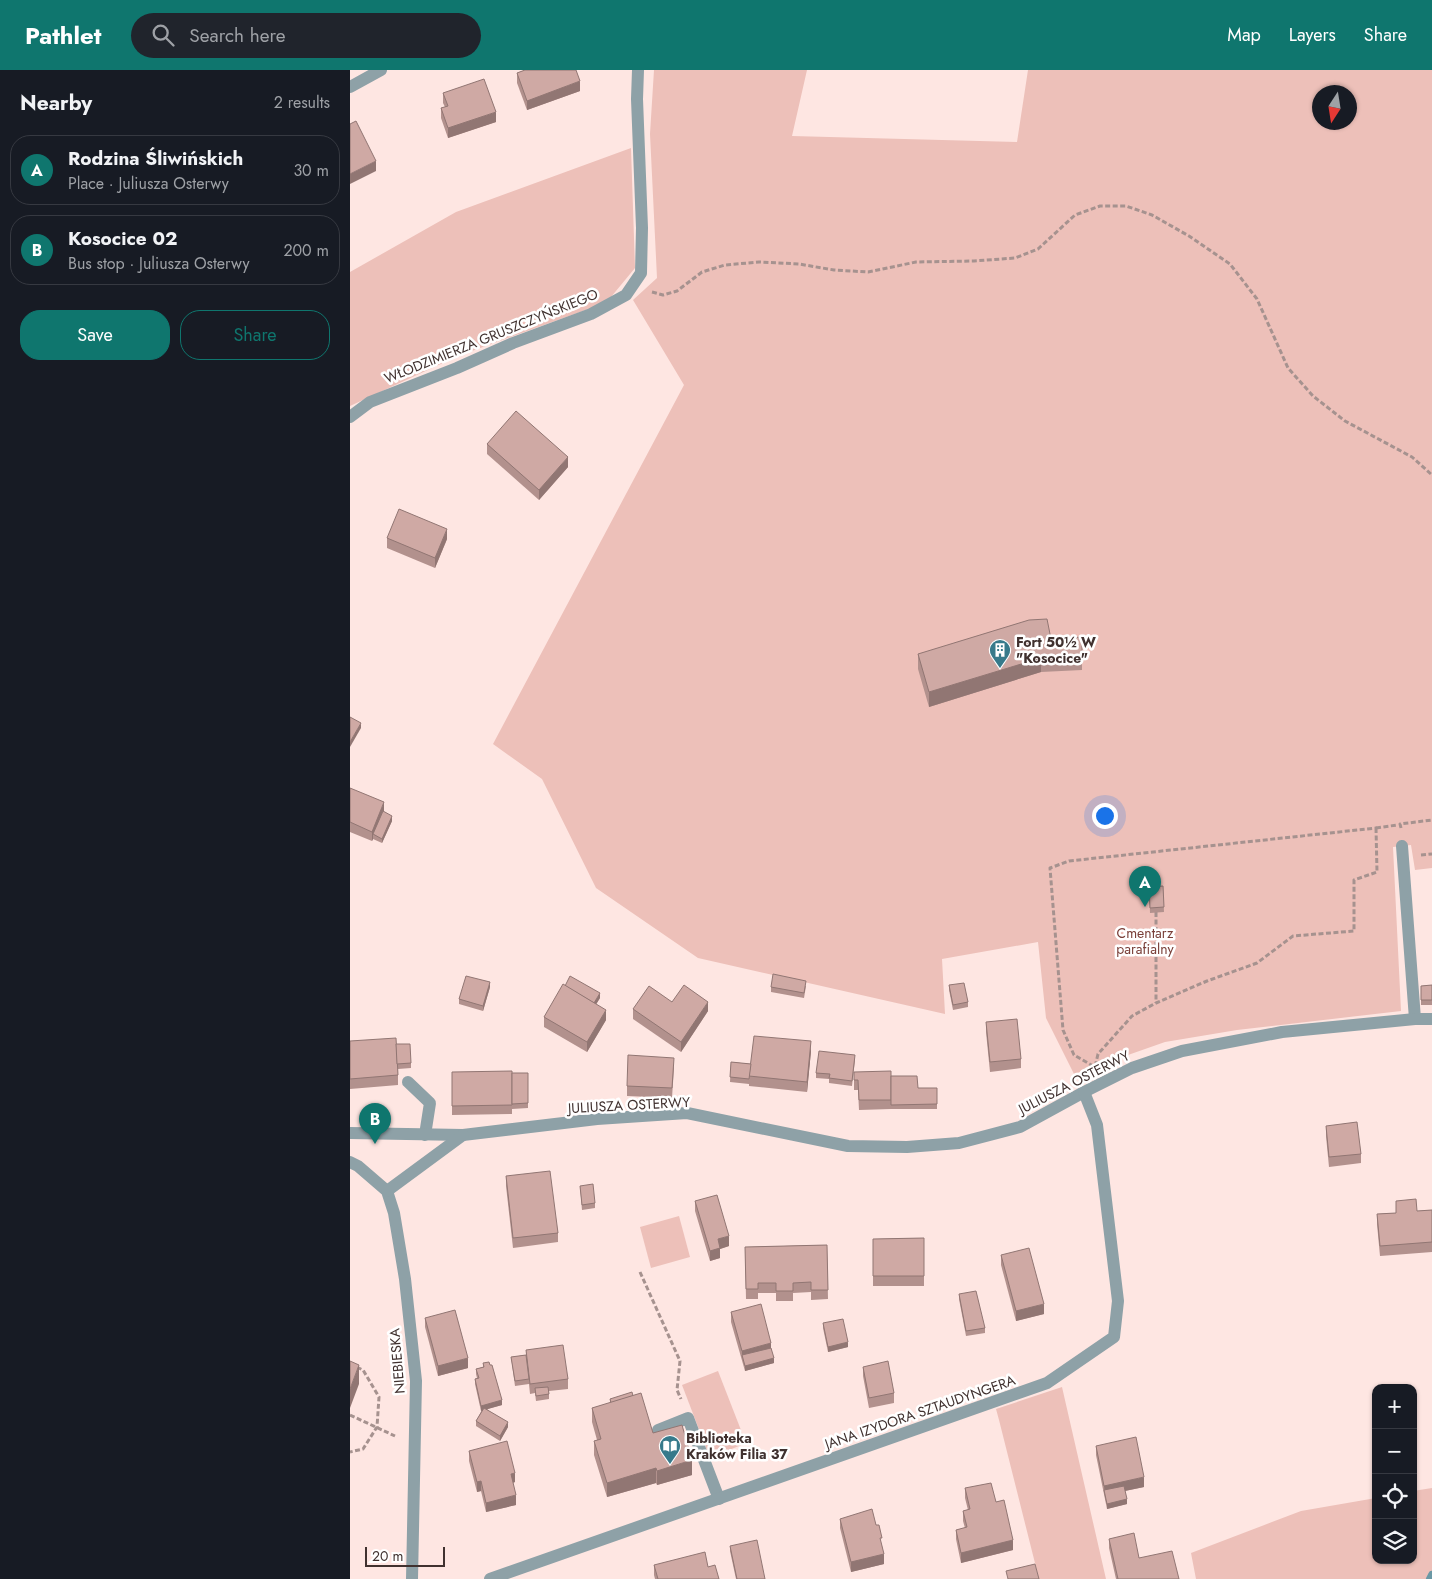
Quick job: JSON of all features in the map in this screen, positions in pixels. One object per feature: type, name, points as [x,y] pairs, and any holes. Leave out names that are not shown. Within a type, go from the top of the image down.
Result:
[{"type":"street","points":[[350,86],[381,70]]},
{"type":"street","name":"WŁODZIMIERZA GRUSZCZYŃSKIEGO","points":[[350,416],[370,402],[457,368],[513,343],[591,314],[626,296],[641,273],[642,228],[637,99],[638,70]]},
{"type":"street","points":[[1402,846],[1414,1019]]},
{"type":"street","name":"JULIUSZA OSTERWY","points":[[350,1133],[463,1135],[597,1119],[687,1114],[848,1146],[907,1147],[960,1143],[1020,1127],[1132,1068],[1182,1051],[1282,1032],[1414,1019],[1432,1019]]},
{"type":"street","points":[[408,1082],[430,1103],[425,1135]]},
{"type":"street","name":"JANA IZYDORA SZTAUDYNGERA","points":[[490,1579],[1046,1383],[1114,1337],[1118,1302],[1097,1125],[1084,1092]]},
{"type":"street","name":"JULIUSZA OSTERWY","points":[[387,1191],[463,1135]]},
{"type":"street","points":[[350,1162],[358,1166],[387,1191]]},
{"type":"street","name":"NIEBIESKA","points":[[387,1191],[394,1213],[403,1270],[416,1381],[412,1579]]},
{"type":"street","points":[[658,1430],[688,1418],[719,1498]]},
{"type":"path","points":[[636,281],[648,292],[663,295],[677,291],[702,272],[725,265],[759,262],[799,264],[834,270],[868,272],[916,262],[1015,258],[1038,249],[1075,214],[1100,206],[1126,206],[1152,216],[1174,228],[1230,264],[1257,299],[1288,368],[1313,396],[1344,421],[1412,457],[1432,475]]},
{"type":"path","points":[[1376,828],[1377,872],[1354,880],[1354,931],[1293,936],[1257,962],[1156,1003],[1132,1016],[1098,1054],[1095,1066],[1074,1055],[1063,1030],[1050,868],[1069,861],[1400,824]]},
{"type":"path","points":[[1156,912],[1156,1003]]},
{"type":"path","points":[[640,1272],[680,1361],[677,1390]]},
{"type":"path","points":[[350,1364],[363,1370],[380,1397],[377,1427],[363,1449],[350,1452]]},
{"type":"path","points":[[350,1415],[392,1436]]},
{"type":"green space","name":"Cmentarz parafialny","points":[[654,70],[807,70],[792,136],[1017,142],[1028,70],[1432,70],[1432,868],[1415,870],[1411,845],[1393,847],[1401,1011],[1237,1030],[1165,1042],[1074,1074],[1046,1018],[1038,942],[942,959],[945,1014],[698,958],[596,888],[542,779],[493,744],[684,385],[633,300],[657,278],[650,134]]},
{"type":"green space","points":[[631,148],[635,268],[611,297],[594,307],[458,356],[350,406],[350,272],[456,212]]},
{"type":"green space","points":[[679,1216],[690,1257],[651,1268],[640,1227]]},
{"type":"green space","points":[[718,1371],[746,1443],[710,1458],[682,1385]]},
{"type":"green space","points":[[1062,1387],[1106,1579],[1039,1579],[996,1409]]},
{"type":"green space","points":[[1432,1488],[1432,1579],[1196,1579],[1191,1553],[1301,1511],[1372,1499],[1372,1564],[1417,1564],[1417,1490]]},
{"type":"building","points":[[525,70],[576,70],[580,81],[527,101],[517,73]]},
{"type":"building","points":[[484,79],[496,112],[448,128],[441,108],[448,106],[443,93]]},
{"type":"building","points":[[356,121],[376,161],[350,174],[350,124]]},
{"type":"building","points":[[516,411],[568,457],[539,490],[487,444]]},
{"type":"building","points":[[399,509],[447,529],[435,558],[387,538]]},
{"type":"building","points":[[1047,619],[1051,639],[1082,637],[1082,655],[1041,658],[929,692],[918,654],[1029,620]]},
{"type":"building","points":[[350,717],[361,723],[350,742]]},
{"type":"building","points":[[350,788],[384,802],[372,832],[350,822]]},
{"type":"building","points":[[383,811],[392,816],[382,839],[373,834]]},
{"type":"building","points":[[1163,886],[1164,907],[1150,908],[1149,887]]},
{"type":"building","points":[[773,974],[806,981],[804,993],[771,987]]},
{"type":"building","points":[[466,976],[490,982],[483,1006],[459,999]]},
{"type":"building","points":[[570,976],[600,993],[594,1003],[565,986]]},
{"type":"building","points":[[964,983],[968,1002],[953,1005],[949,985]]},
{"type":"building","points":[[563,984],[606,1010],[587,1042],[544,1017]]},
{"type":"building","points":[[684,985],[708,1002],[681,1042],[633,1009],[649,986],[672,1002]]},
{"type":"building","points":[[1432,985],[1432,1000],[1421,1000],[1421,986]]},
{"type":"building","points":[[1017,1019],[1021,1059],[990,1062],[986,1022]]},
{"type":"building","points":[[754,1036],[811,1041],[807,1082],[749,1076]]},
{"type":"building","points":[[396,1038],[398,1075],[350,1079],[350,1041]]},
{"type":"building","points":[[396,1044],[410,1044],[411,1063],[397,1064]]},
{"type":"building","points":[[819,1051],[855,1055],[852,1081],[829,1078],[830,1074],[816,1073]]},
{"type":"building","points":[[628,1055],[674,1058],[672,1088],[627,1086]]},
{"type":"building","points":[[731,1062],[751,1064],[749,1079],[730,1077]]},
{"type":"building","points":[[512,1071],[512,1105],[452,1106],[452,1072]]},
{"type":"building","points":[[891,1071],[891,1100],[859,1100],[858,1080],[854,1080],[854,1072]]},
{"type":"building","points":[[512,1073],[528,1073],[528,1103],[512,1104]]},
{"type":"building","points":[[891,1076],[917,1076],[918,1088],[937,1088],[937,1104],[891,1105]]},
{"type":"building","points":[[1357,1122],[1361,1154],[1329,1157],[1326,1126]]},
{"type":"building","points":[[550,1171],[558,1233],[513,1238],[506,1176]]},
{"type":"building","points":[[593,1184],[595,1203],[582,1205],[580,1186]]},
{"type":"building","points":[[717,1195],[729,1236],[718,1239],[720,1248],[710,1251],[695,1201]]},
{"type":"building","points":[[1416,1199],[1417,1211],[1432,1210],[1432,1242],[1380,1246],[1377,1214],[1396,1213],[1396,1201]]},
{"type":"building","points":[[924,1238],[924,1276],[873,1276],[873,1239]]},
{"type":"building","points":[[827,1245],[828,1290],[811,1290],[811,1282],[793,1283],[793,1291],[776,1291],[776,1283],[758,1283],[758,1289],[746,1289],[745,1247]]},
{"type":"building","points":[[1029,1248],[1044,1304],[1016,1311],[1001,1255]]},
{"type":"building","points":[[976,1291],[985,1328],[966,1331],[959,1294]]},
{"type":"building","points":[[761,1304],[771,1343],[742,1351],[731,1312]]},
{"type":"building","points":[[455,1310],[468,1358],[438,1366],[425,1318]]},
{"type":"building","points":[[843,1319],[848,1342],[828,1347],[823,1323]]},
{"type":"building","points":[[563,1345],[568,1379],[530,1384],[526,1350]]},
{"type":"building","points":[[771,1348],[774,1358],[745,1366],[742,1355]]},
{"type":"building","points":[[526,1355],[529,1379],[515,1381],[511,1357]]},
{"type":"building","points":[[350,1361],[359,1365],[350,1389]]},
{"type":"building","points":[[888,1361],[894,1393],[869,1398],[863,1367]]},
{"type":"building","points":[[489,1362],[492,1365],[502,1400],[481,1406],[475,1379],[479,1378],[476,1369],[484,1367],[483,1363]]},
{"type":"building","points":[[548,1387],[549,1394],[536,1396],[535,1388]]},
{"type":"building","points":[[632,1392],[633,1396],[611,1403],[610,1399]]},
{"type":"building","points":[[641,1393],[653,1433],[682,1425],[692,1460],[657,1471],[656,1468],[607,1483],[594,1441],[601,1439],[592,1408]]},
{"type":"building","points":[[484,1408],[508,1422],[500,1436],[476,1421]]},
{"type":"building","points":[[1136,1437],[1144,1477],[1104,1486],[1096,1446]]},
{"type":"building","points":[[507,1441],[515,1473],[511,1474],[516,1495],[486,1503],[481,1481],[477,1482],[469,1451]]},
{"type":"building","points":[[991,1483],[996,1502],[1004,1500],[1013,1540],[961,1553],[956,1530],[967,1527],[963,1511],[970,1509],[965,1488]]},
{"type":"building","points":[[1124,1486],[1127,1499],[1107,1504],[1104,1490]]},
{"type":"building","points":[[872,1509],[876,1525],[879,1525],[884,1554],[851,1562],[840,1519]]},
{"type":"building","points":[[1134,1533],[1139,1558],[1172,1551],[1179,1579],[1118,1579],[1109,1539]]},
{"type":"building","points":[[757,1540],[765,1579],[737,1579],[730,1546]]},
{"type":"building","points":[[705,1552],[708,1567],[715,1565],[719,1579],[658,1579],[654,1565]]},
{"type":"building","points":[[1035,1564],[1039,1579],[1008,1579],[1006,1571]]},
{"type":"waterway","points":[[1430,1579],[1432,1575]]},
{"type":"place","name":"Fort 50½ W \"Kosocice\"","points":[[1000,669]]},
{"type":"place","name":"Rodzina Śliwińskich","points":[[1145,907]]},
{"type":"place","name":"Kosocice 02","points":[[375,1144]]},
{"type":"place","name":"Biblioteka Kraków Filia 37","points":[[670,1465]]}]
